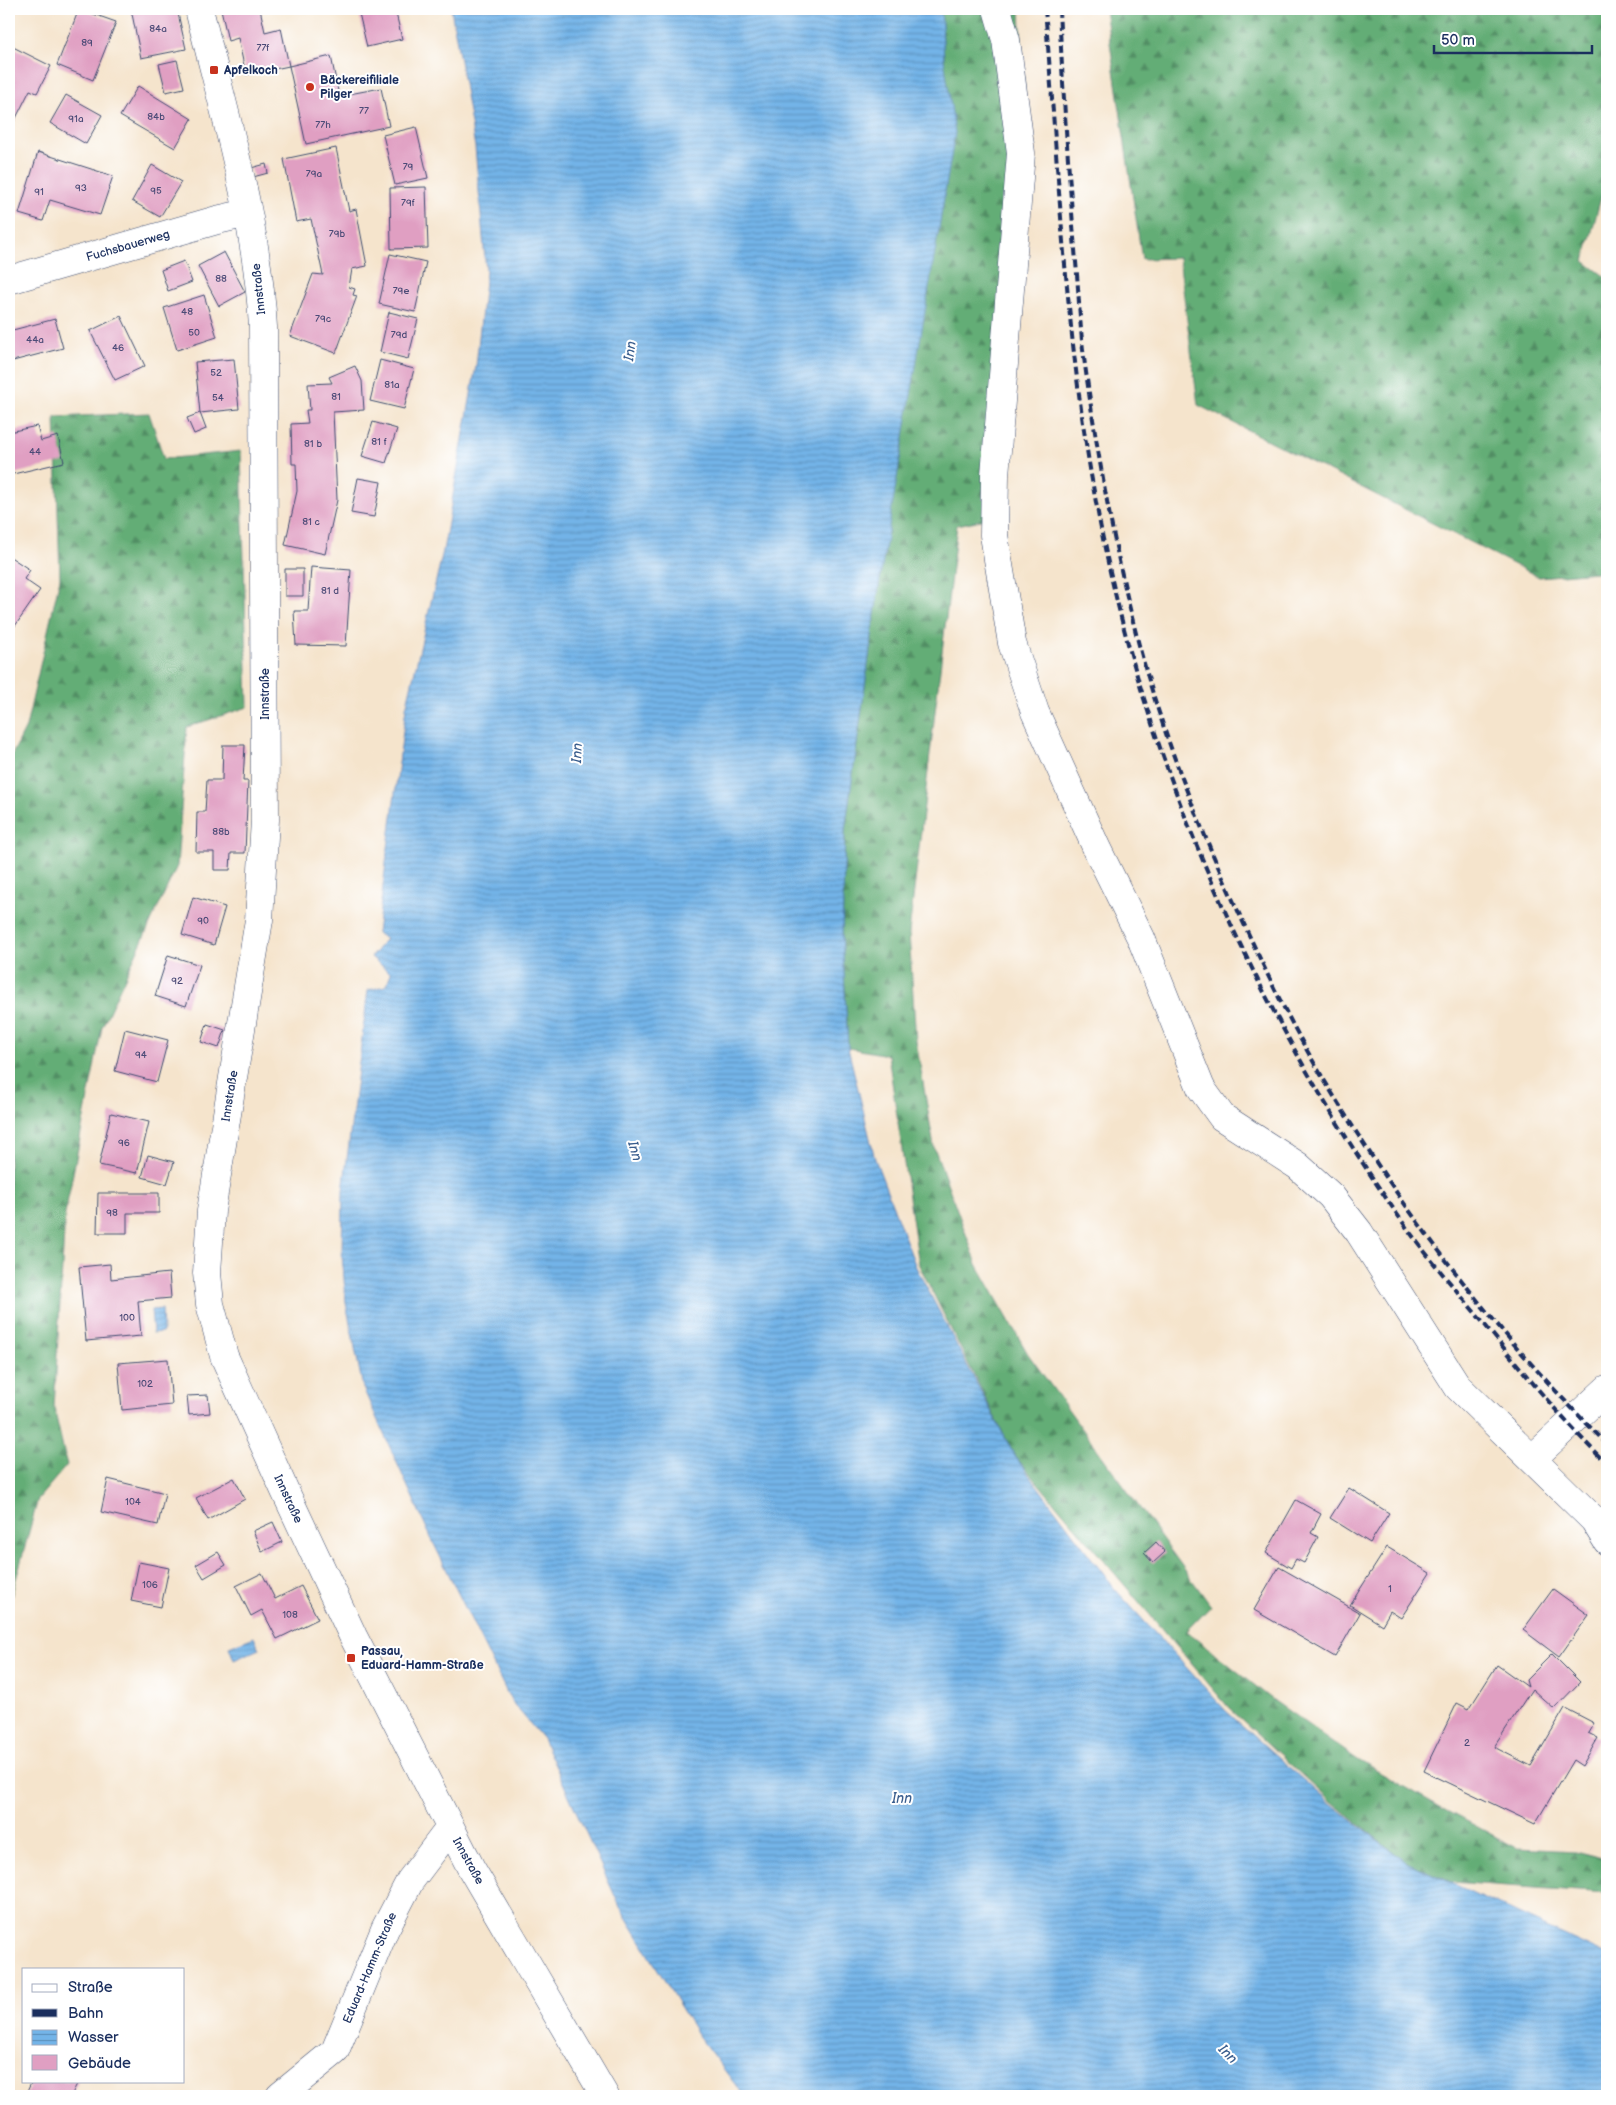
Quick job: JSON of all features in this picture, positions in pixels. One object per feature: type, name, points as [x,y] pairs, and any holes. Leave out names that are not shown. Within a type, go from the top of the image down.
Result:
[{"type":"street","name":"Innstraße","points":[[199,9],[248,213],[261,286],[263,327],[265,820],[259,920],[211,1211],[207,1273],[210,1304],[224,1356],[280,1482],[353,1636],[450,1828],[605,2096]]},
{"type":"street","points":[[998,9],[1006,40],[1021,153],[995,475],[994,535],[1012,643],[1035,712],[1097,849],[1141,938],[1201,1088],[1222,1117],[1298,1166],[1331,1196],[1359,1232],[1458,1387],[1594,1520],[1607,1541]]},
{"type":"street","name":"Fuchsbauerweg","points":[[9,280],[217,220],[248,213]]},
{"type":"street","points":[[1532,1459],[1607,1389]]},
{"type":"street","name":"Eduard-Hamm-Straße","points":[[280,2096],[335,2051],[385,1929],[410,1881],[450,1828]]},
{"type":"green space","points":[[941,9],[1020,9],[1028,165],[986,519],[957,525],[909,933],[916,1041],[934,1147],[977,1264],[1028,1354],[1211,1606],[1187,1631],[1273,1700],[1358,1760],[1442,1808],[1517,1848],[1576,1851],[1607,1859],[1607,1893],[1451,1882],[1406,1862],[1329,1800],[1229,1708],[1014,1455],[919,1265],[888,1055],[848,1048],[842,935],[845,830],[879,585],[944,59]]},
{"type":"green space","points":[[1105,9],[1607,9],[1607,175],[1584,261],[1607,278],[1607,571],[1539,577],[1198,405],[1179,258],[1142,259]]},
{"type":"green space","points":[[149,413],[164,459],[241,451],[248,707],[187,727],[177,866],[102,1027],[65,1214],[54,1408],[67,1465],[38,1499],[9,1605],[9,761],[26,727],[60,578],[55,417]]},
{"type":"water","name":"Inn","points":[[451,9],[941,9],[944,59],[955,133],[879,585],[845,830],[842,935],[848,1048],[875,1159],[916,1267],[1014,1455],[1114,1588],[1226,1711],[1327,1801],[1406,1862],[1607,1955],[1607,2096],[744,2096],[697,2034],[620,1907],[543,1739],[511,1701],[432,1540],[363,1388],[346,1303],[342,1255],[343,1191],[368,990],[386,986],[391,973],[371,957],[386,939],[377,933],[406,708],[443,551],[476,366],[486,271],[475,147]]},
{"type":"water","points":[[162,1309],[163,1332],[153,1333],[151,1310]]},
{"type":"water","points":[[254,1637],[259,1649],[234,1660],[229,1647]]},
{"type":"building","points":[[79,9],[116,22],[93,80],[57,65]]},
{"type":"building","points":[[131,9],[177,9],[186,49],[141,58]]},
{"type":"building","points":[[221,9],[260,9],[265,32],[281,28],[289,66],[246,75],[238,38],[228,41]]},
{"type":"building","points":[[358,9],[395,9],[402,39],[367,47]]},
{"type":"building","points":[[9,45],[51,66],[37,93],[30,90],[9,132]]},
{"type":"building","points":[[331,56],[339,96],[381,88],[389,126],[306,144],[289,66]]},
{"type":"building","points":[[177,60],[184,88],[166,92],[159,64]]},
{"type":"building","points":[[138,86],[192,119],[175,148],[120,116]]},
{"type":"building","points":[[66,95],[102,115],[86,144],[50,123]]},
{"type":"building","points":[[416,127],[428,178],[395,185],[383,135]]},
{"type":"building","points":[[336,148],[349,211],[356,209],[367,266],[352,269],[349,287],[355,289],[353,295],[357,296],[336,353],[290,336],[313,274],[323,275],[311,219],[296,222],[284,159]]},
{"type":"building","points":[[38,152],[113,176],[100,215],[50,200],[43,221],[19,214]]},
{"type":"building","points":[[266,164],[268,173],[253,177],[251,168]]},
{"type":"building","points":[[152,165],[181,182],[160,217],[132,201]]},
{"type":"building","points":[[426,187],[428,248],[391,249],[390,188]]},
{"type":"building","points":[[224,252],[245,292],[219,306],[198,266]]},
{"type":"building","points":[[390,254],[426,262],[415,312],[379,304]]},
{"type":"building","points":[[184,261],[192,282],[168,291],[161,270]]},
{"type":"building","points":[[204,295],[217,337],[177,350],[164,308]]},
{"type":"building","points":[[389,312],[418,319],[408,359],[380,352]]},
{"type":"building","points":[[121,316],[145,366],[115,380],[90,331]]},
{"type":"building","points":[[55,319],[63,348],[9,362],[9,331]]},
{"type":"building","points":[[234,359],[239,409],[200,413],[195,362]]},
{"type":"building","points":[[380,360],[414,369],[404,409],[370,401]]},
{"type":"building","points":[[355,366],[362,381],[364,410],[333,412],[337,500],[325,554],[285,545],[297,491],[296,464],[292,464],[291,424],[308,423],[306,410],[310,410],[308,384],[332,383],[329,377]]},
{"type":"building","points":[[200,413],[206,429],[194,434],[187,418]]},
{"type":"building","points":[[373,422],[397,429],[386,463],[362,456]]},
{"type":"building","points":[[37,426],[41,441],[58,436],[64,462],[9,475],[9,432]]},
{"type":"building","points":[[358,478],[381,482],[374,517],[351,513]]},
{"type":"building","points":[[9,556],[30,570],[24,579],[40,590],[15,626],[9,622]]},
{"type":"building","points":[[311,567],[351,570],[346,646],[296,645],[294,611],[308,611]]},
{"type":"building","points":[[285,569],[303,569],[303,596],[285,596]]},
{"type":"building","points":[[223,745],[245,745],[243,781],[248,781],[245,853],[231,853],[230,870],[214,870],[214,852],[196,852],[197,812],[205,812],[207,780],[222,780]]},
{"type":"building","points":[[193,897],[225,907],[214,945],[182,935]]},
{"type":"building","points":[[168,955],[200,965],[186,1006],[155,996]]},
{"type":"building","points":[[207,1024],[225,1030],[219,1048],[201,1042]]},
{"type":"building","points":[[125,1029],[168,1040],[157,1082],[115,1071]]},
{"type":"building","points":[[111,1113],[149,1122],[137,1173],[99,1165]]},
{"type":"building","points":[[148,1155],[174,1162],[167,1184],[142,1177]]},
{"type":"building","points":[[98,1193],[159,1193],[159,1213],[127,1213],[127,1233],[97,1233]]},
{"type":"building","points":[[110,1264],[111,1279],[169,1273],[171,1298],[138,1301],[141,1336],[86,1341],[79,1267]]},
{"type":"building","points":[[168,1359],[172,1405],[122,1410],[118,1363]]},
{"type":"building","points":[[208,1395],[210,1413],[189,1415],[187,1396]]},
{"type":"building","points":[[234,1478],[245,1499],[208,1520],[196,1498]]},
{"type":"building","points":[[108,1479],[165,1493],[158,1525],[101,1512]]},
{"type":"building","points":[[1349,1488],[1389,1513],[1370,1543],[1330,1518]]},
{"type":"building","points":[[1296,1500],[1321,1514],[1311,1533],[1318,1537],[1304,1563],[1296,1559],[1291,1568],[1266,1553]]},
{"type":"building","points":[[273,1522],[282,1542],[262,1552],[253,1531]]},
{"type":"building","points":[[1156,1542],[1165,1552],[1153,1563],[1144,1553]]},
{"type":"building","points":[[1387,1547],[1430,1573],[1401,1618],[1390,1611],[1382,1625],[1350,1605]]},
{"type":"building","points":[[218,1552],[226,1565],[204,1578],[196,1565]]},
{"type":"building","points":[[139,1562],[169,1568],[161,1607],[131,1601]]},
{"type":"building","points":[[1279,1567],[1360,1613],[1335,1657],[1254,1610]]},
{"type":"building","points":[[262,1573],[275,1599],[301,1586],[318,1619],[277,1639],[262,1610],[251,1616],[236,1586]]},
{"type":"building","points":[[1553,1589],[1589,1615],[1559,1657],[1523,1630]]},
{"type":"building","points":[[1552,1654],[1580,1682],[1554,1709],[1532,1689],[1494,1747],[1531,1766],[1565,1708],[1594,1723],[1588,1733],[1598,1738],[1582,1766],[1573,1760],[1535,1824],[1424,1771],[1457,1703],[1469,1709],[1497,1665],[1528,1687],[1526,1680]]},
{"type":"building","points":[[32,2082],[78,2082],[71,2096],[25,2096]]},
{"type":"railway","points":[[1045,9],[1065,262],[1078,388],[1087,451],[1098,513],[1119,608],[1145,703],[1178,796],[1215,889],[1257,979],[1304,1066],[1354,1150],[1427,1255],[1545,1397],[1607,1464]]},
{"type":"railway","points":[[1059,9],[1066,136],[1081,326],[1096,435],[1115,541],[1139,645],[1158,710],[1192,805],[1218,867],[1276,992],[1305,1047],[1370,1153],[1442,1256],[1481,1305],[1564,1400],[1607,1444]]},
{"type":"place","name":"Apfelkoch","points":[[214,70]]},
{"type":"place","name":"Bäckereifiliale Pilger","points":[[310,87]]},
{"type":"place","name":"Passau, Eduard-Hamm-Straße","points":[[351,1658]]}]
